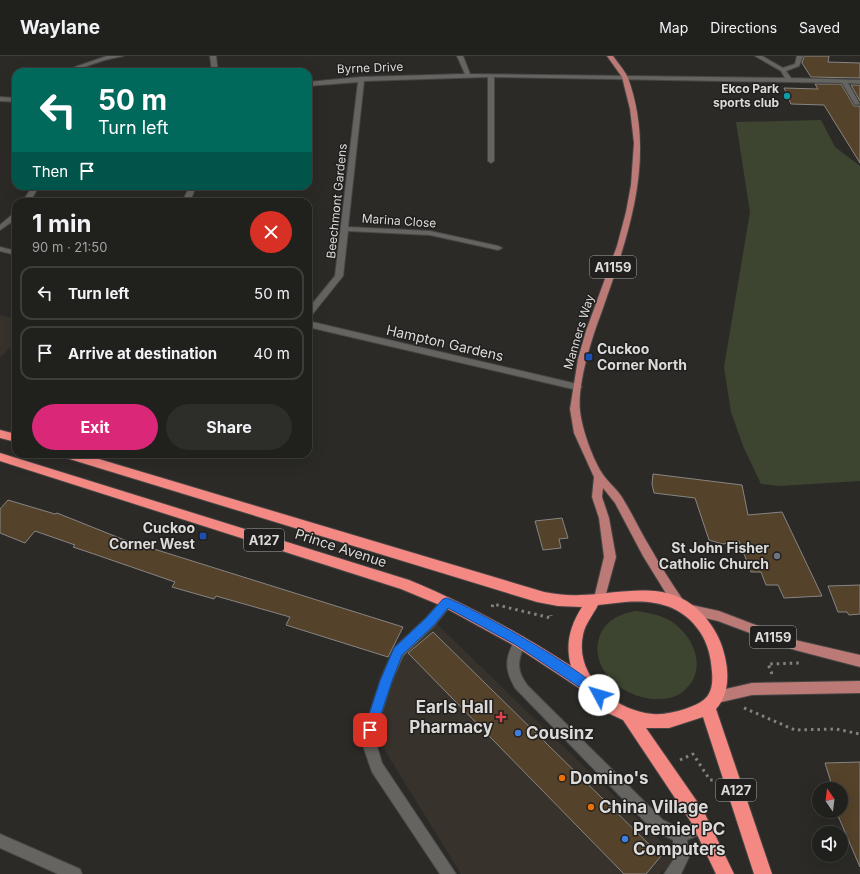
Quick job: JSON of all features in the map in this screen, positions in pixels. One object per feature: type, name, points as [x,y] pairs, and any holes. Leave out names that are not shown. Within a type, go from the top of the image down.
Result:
[{"type":"highway","points":[[0,434],[12,437]]},
{"type":"highway","name":"Prince Avenue","points":[[0,457],[404,584],[447,602],[520,641],[587,685]]},
{"type":"highway","name":"Prince Avenue","points":[[80,458],[537,596],[554,600],[597,599]]},
{"type":"highway","points":[[635,594],[654,596],[683,606],[696,616],[714,642],[719,660],[720,678],[712,702],[673,722],[644,720],[628,716],[610,704],[587,685],[574,651],[575,636],[578,628],[597,599],[635,594]]},
{"type":"highway","name":"A127","points":[[712,702],[732,779],[763,874]]},
{"type":"highway","points":[[628,716],[665,767],[702,826],[725,874]]},
{"type":"main road","name":"Manners Way","points":[[610,56],[625,76],[633,109],[637,143],[630,212],[621,246],[590,331],[576,387],[576,409],[579,433],[599,477],[618,500],[647,553],[683,606]]},
{"type":"main road","points":[[597,599],[610,557],[604,518],[597,497],[599,477]]},
{"type":"main road","name":"A1159","points":[[683,606],[719,616],[782,640],[814,650],[860,661]]},
{"type":"main road","points":[[712,702],[752,689],[776,687],[860,686]]},
{"type":"street","points":[[78,67],[104,58],[120,56]]},
{"type":"street","points":[[213,56],[215,68]]},
{"type":"street","points":[[460,56],[468,76]]},
{"type":"street","points":[[758,56],[783,70],[789,80]]},
{"type":"street","points":[[783,70],[797,65],[800,56]]},
{"type":"street","points":[[491,75],[491,161]]},
{"type":"street","name":"Byrne Drive","points":[[312,83],[361,79],[491,75],[625,76],[860,82]]},
{"type":"street","name":"Beechmont Gardens","points":[[312,309],[339,276],[361,79]]},
{"type":"street","points":[[844,82],[857,104]]},
{"type":"street","points":[[0,99],[12,100]]},
{"type":"street","points":[[0,228],[12,219]]},
{"type":"street","name":"Marina Close","points":[[344,229],[430,233],[498,248]]},
{"type":"street","points":[[0,250],[12,252]]},
{"type":"street","name":"Hampton Gardens","points":[[312,325],[576,387]]},
{"type":"street","points":[[447,602],[430,622],[398,652],[386,681],[370,730],[369,743],[377,767],[449,874]]},
{"type":"street","points":[[520,641],[515,652],[512,672],[524,690],[658,825],[679,836]]},
{"type":"street","points":[[679,836],[702,826]]},
{"type":"street","points":[[671,874],[680,865],[682,857],[679,836]]},
{"type":"street","points":[[0,841],[75,874]]},
{"type":"path","points":[[492,607],[493,604],[551,618],[551,614]]},
{"type":"path","points":[[776,687],[768,664],[809,662],[814,650]]},
{"type":"path","points":[[712,702],[795,730],[836,729],[860,734]]},
{"type":"path","points":[[665,767],[693,754],[710,780],[732,779]]},
{"type":"shaded area","points":[[0,315],[12,318],[12,346],[0,357]]},
{"type":"shaded area","points":[[437,624],[671,851],[673,864],[659,874],[461,874],[381,744],[376,730],[382,708],[401,655]]},
{"type":"green space","points":[[821,120],[835,147],[860,166],[860,481],[779,486],[761,484],[743,446],[731,412],[724,367],[750,212],[736,122]]},
{"type":"green space","points":[[636,611],[658,615],[665,618],[680,629],[692,644],[697,662],[696,671],[693,680],[683,692],[670,698],[660,699],[636,695],[624,690],[614,682],[600,663],[597,651],[599,638],[604,627],[617,617]]},
{"type":"building","points":[[804,56],[829,56],[828,62],[860,63],[860,78],[811,77],[802,63]]},
{"type":"building","points":[[815,84],[841,84],[854,106],[860,106],[860,163],[824,105],[791,104],[784,88],[818,89]]},
{"type":"building","points":[[851,85],[860,85],[860,101]]},
{"type":"building","points":[[653,474],[742,485],[748,515],[782,512],[822,596],[784,598],[778,585],[766,585],[761,572],[751,572],[739,541],[723,544],[709,540],[695,498],[654,493],[652,484]]},
{"type":"building","points":[[8,500],[55,514],[57,513],[122,539],[403,627],[388,657],[286,625],[290,617],[216,596],[214,599],[172,587],[175,582],[73,547],[75,545],[35,531],[25,543],[0,533],[0,509]]},
{"type":"building","points":[[562,518],[568,538],[559,539],[561,548],[543,550],[535,521]]},
{"type":"building","points":[[860,585],[860,614],[849,615],[847,612],[838,612],[828,586]]},
{"type":"building","points":[[433,632],[661,856],[646,874],[624,874],[408,653]]},
{"type":"building","points":[[860,762],[860,867],[848,839],[848,826],[842,826],[839,818],[848,818],[848,782],[831,782],[825,763]]},
{"type":"place","name":"Ekco Park sports club","points":[[787,96]]},
{"type":"place","name":"Cuckoo Corner North","points":[[589,357]]},
{"type":"place","name":"Cuckoo Corner West","points":[[203,536]]},
{"type":"place","name":"St John Fisher Catholic Church","points":[[777,556]]},
{"type":"place","name":"Earls Hall Pharmacy","points":[[501,717]]},
{"type":"place","name":"Cousinz","points":[[518,733]]},
{"type":"place","name":"Domino's","points":[[562,778]]},
{"type":"place","name":"China Village","points":[[591,807]]},
{"type":"place","name":"Premier PC Computers","points":[[625,839]]},
{"type":"route","points":[[370,730],[386,681],[398,652],[430,622],[447,602],[520,641],[587,685],[599,695]]}]
